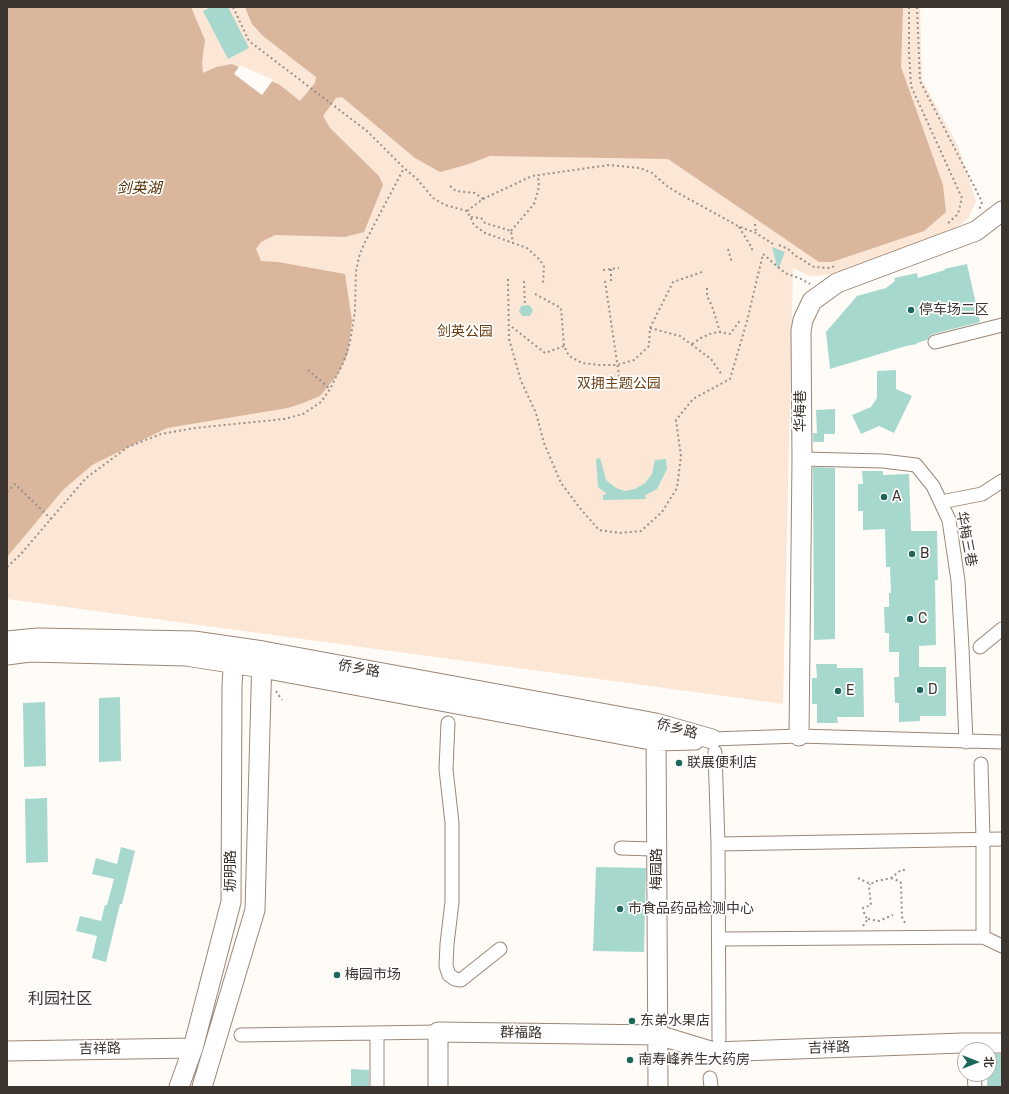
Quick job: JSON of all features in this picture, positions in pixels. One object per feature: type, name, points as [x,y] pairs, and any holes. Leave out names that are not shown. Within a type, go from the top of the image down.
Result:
[{"type":"street","name":"华梅巷","points":[[799,736],[802,459],[801,331],[803,320],[812,301],[837,283],[976,232],[1002,211]]},
{"type":"street","points":[[935,342],[1002,325]]},
{"type":"street","name":"华梅三巷","points":[[802,459],[883,461],[916,465],[933,486],[949,520],[958,581],[966,742]]},
{"type":"street","points":[[941,502],[982,494],[1002,481]]},
{"type":"street","points":[[980,647],[1002,629]]},
{"type":"street","name":"侨乡路","points":[[7,641],[38,638],[194,642],[234,656]]},
{"type":"street","name":"侨乡路","points":[[7,655],[30,652],[234,656],[262,659],[656,732],[714,745]]},
{"type":"street","name":"坜明路","points":[[179,1087],[193,1048],[231,902],[232,686],[234,656]]},
{"type":"street","name":"坜明路","points":[[202,1087],[254,910],[262,659]]},
{"type":"street","points":[[448,723],[446,769],[452,823],[452,902],[446,966],[449,975],[455,979],[461,980],[500,949]]},
{"type":"street","name":"梅园路","points":[[656,732],[658,1087]]},
{"type":"street","points":[[719,1039],[718,844],[714,745],[799,736],[1002,742]]},
{"type":"street","points":[[981,764],[983,937]]},
{"type":"street","points":[[718,844],[1002,839]]},
{"type":"street","points":[[621,848],[652,849]]},
{"type":"street","points":[[725,939],[983,937],[1002,946]]},
{"type":"street","points":[[240,1035],[438,1032],[438,1087]]},
{"type":"street","name":"群福路","points":[[438,1032],[658,1035]]},
{"type":"street","points":[[376,1087],[377,1033]]},
{"type":"street","name":"吉祥路","points":[[658,1035],[714,1052],[962,1043],[1002,1043]]},
{"type":"street","name":"吉祥路","points":[[7,1051],[193,1048]]},
{"type":"path","points":[[234,7],[250,41],[367,131],[417,179],[433,198],[445,205],[467,211],[474,225],[485,233],[527,248],[540,260],[544,268],[543,283]]},
{"type":"path","points":[[910,7],[909,52],[911,86],[962,198],[958,214],[944,227]]},
{"type":"path","points":[[917,7],[920,81],[982,202],[976,216]]},
{"type":"path","points":[[467,211],[483,200],[528,177],[538,174],[609,165],[640,168],[652,173],[678,193],[738,226],[756,233],[773,244]]},
{"type":"path","points":[[7,567],[20,555],[86,478],[128,447],[160,434],[195,428],[284,419],[304,414],[321,402],[330,389],[344,361],[350,342],[355,311],[356,271],[359,257],[364,244],[404,168]]},
{"type":"path","points":[[513,243],[511,231],[534,204],[539,187],[538,174]]},
{"type":"path","points":[[450,186],[456,191],[475,193],[483,200]]},
{"type":"path","points":[[471,217],[481,218],[485,223],[511,231]]},
{"type":"path","points":[[755,224],[756,233]]},
{"type":"path","points":[[738,226],[752,250]]},
{"type":"path","points":[[779,245],[788,249],[796,256],[814,267],[830,268],[838,265]]},
{"type":"path","points":[[728,249],[732,263]]},
{"type":"path","points":[[508,279],[509,339],[521,381],[536,413],[544,443],[561,483],[599,530],[620,533],[641,532],[662,512],[677,488],[681,456],[676,420],[693,399],[730,379],[747,320],[763,254],[786,273],[809,284],[817,284]]},
{"type":"path","points":[[603,270],[619,268]]},
{"type":"path","points":[[610,269],[611,281]]},
{"type":"path","points":[[535,294],[561,308],[564,346],[569,356],[582,362],[599,365],[617,365],[634,360],[649,346],[650,328],[673,282],[702,272]]},
{"type":"path","points":[[524,281],[525,306]]},
{"type":"path","points":[[605,281],[621,388]]},
{"type":"path","points":[[707,288],[707,296],[712,306],[720,332]]},
{"type":"path","points":[[692,344],[712,333],[720,332],[730,334],[741,319]]},
{"type":"path","points":[[512,327],[545,353],[564,346]]},
{"type":"path","points":[[650,328],[680,336],[711,359],[722,375]]},
{"type":"path","points":[[308,370],[330,389]]},
{"type":"path","points":[[7,492],[15,484],[51,519]]},
{"type":"path","points":[[276,690],[282,700]]},
{"type":"path","points":[[858,878],[870,884],[891,878],[901,870],[906,870]]},
{"type":"path","points":[[891,878],[901,883],[902,917],[908,927]]},
{"type":"path","points":[[870,884],[871,905],[863,908],[865,916],[868,919],[879,921],[893,915]]},
{"type":"path","points":[[860,926],[863,925],[868,919]]},
{"type":"green space","name":"剑英公园","points":[[7,7],[920,7],[922,80],[958,146],[976,201],[968,219],[935,243],[827,275],[810,276],[793,268],[783,704],[7,599]]},
{"type":"water","name":"剑英湖","points":[[7,7],[191,7],[205,40],[202,62],[203,73],[216,67],[232,64],[280,85],[300,101],[315,83],[316,77],[263,36],[252,24],[245,7],[903,7],[901,67],[943,185],[946,212],[924,231],[832,262],[819,262],[668,159],[490,156],[466,165],[440,172],[415,158],[342,97],[336,98],[323,116],[330,128],[379,176],[383,185],[364,232],[345,237],[275,235],[261,242],[256,249],[261,261],[278,262],[345,274],[352,321],[348,353],[338,374],[320,396],[303,403],[288,408],[167,428],[92,465],[63,490],[7,557]]},
{"type":"pier","points":[[240,65],[273,80],[262,95],[234,74]]},
{"type":"building","points":[[211,7],[228,7],[249,48],[228,59],[203,11]]},
{"type":"building","points":[[772,247],[785,252],[778,270]]},
{"type":"building","name":"停车场二区","points":[[967,264],[980,322],[933,334],[927,340],[917,344],[830,369],[826,332],[857,296],[886,288],[895,281],[894,278],[917,273],[918,278],[945,270],[944,269]]},
{"type":"building","points":[[529,305],[533,310],[530,316],[523,316],[519,312],[521,306]]},
{"type":"building","points":[[896,370],[896,389],[912,396],[894,433],[879,426],[861,434],[852,415],[871,407],[877,398],[877,371]]},
{"type":"building","points":[[835,409],[835,434],[824,434],[824,442],[813,442],[813,433],[817,433],[816,410]]},
{"type":"building","points":[[600,458],[606,480],[616,488],[625,491],[635,489],[645,483],[652,474],[655,460],[666,459],[667,469],[657,489],[644,496],[646,499],[603,500],[603,495],[607,494],[598,487],[596,459]]},
{"type":"building","points":[[813,467],[835,468],[835,639],[814,640]]},
{"type":"building","points":[[862,471],[883,471],[883,475],[909,474],[911,531],[937,531],[938,580],[935,580],[936,645],[919,646],[919,667],[946,667],[946,716],[920,716],[920,721],[899,722],[899,703],[895,703],[894,677],[899,677],[899,652],[889,652],[889,633],[885,633],[884,607],[889,607],[889,593],[891,593],[890,567],[886,567],[885,529],[863,530],[863,511],[858,511],[858,484],[863,484]]},
{"type":"building","name":"E","points":[[816,664],[837,664],[837,668],[863,668],[864,717],[837,717],[838,723],[817,723],[817,704],[812,704],[812,678],[817,678]]},
{"type":"building","points":[[120,697],[121,761],[99,762],[99,698]]},
{"type":"building","points":[[45,702],[46,766],[24,767],[23,703]]},
{"type":"building","points":[[47,798],[48,862],[26,863],[25,799]]},
{"type":"building","points":[[121,847],[135,851],[106,962],[92,958],[97,936],[76,931],[80,916],[101,921],[114,879],[92,874],[96,858],[117,864]]},
{"type":"building","name":"市食品药品检测中心","points":[[596,867],[646,868],[644,952],[593,951]]},
{"type":"building","points":[[997,1054],[1002,1054],[1002,1087],[987,1087],[987,1082],[997,1082]]},
{"type":"building","points":[[351,1069],[369,1070],[369,1087],[351,1087]]},
{"type":"place","name":"停车场二区","points":[[911,310]]},
{"type":"place","name":"A","points":[[884,497]]},
{"type":"place","name":"B","points":[[912,554]]},
{"type":"place","name":"C","points":[[910,619]]},
{"type":"place","name":"D","points":[[920,690]]},
{"type":"place","name":"E","points":[[838,691]]},
{"type":"place","name":"联展便利店","points":[[679,763]]},
{"type":"place","name":"市食品药品检测中心","points":[[620,909]]},
{"type":"place","name":"梅园市场","points":[[337,975]]},
{"type":"place","name":"东弟水果店","points":[[632,1021]]},
{"type":"place","name":"南寿峰养生大药房","points":[[630,1060]]},
{"type":"district","name":"利园社区","points":[[60,999]]},
{"type":"park label","name":"双拥主题公园","points":[[619,384]]}]
